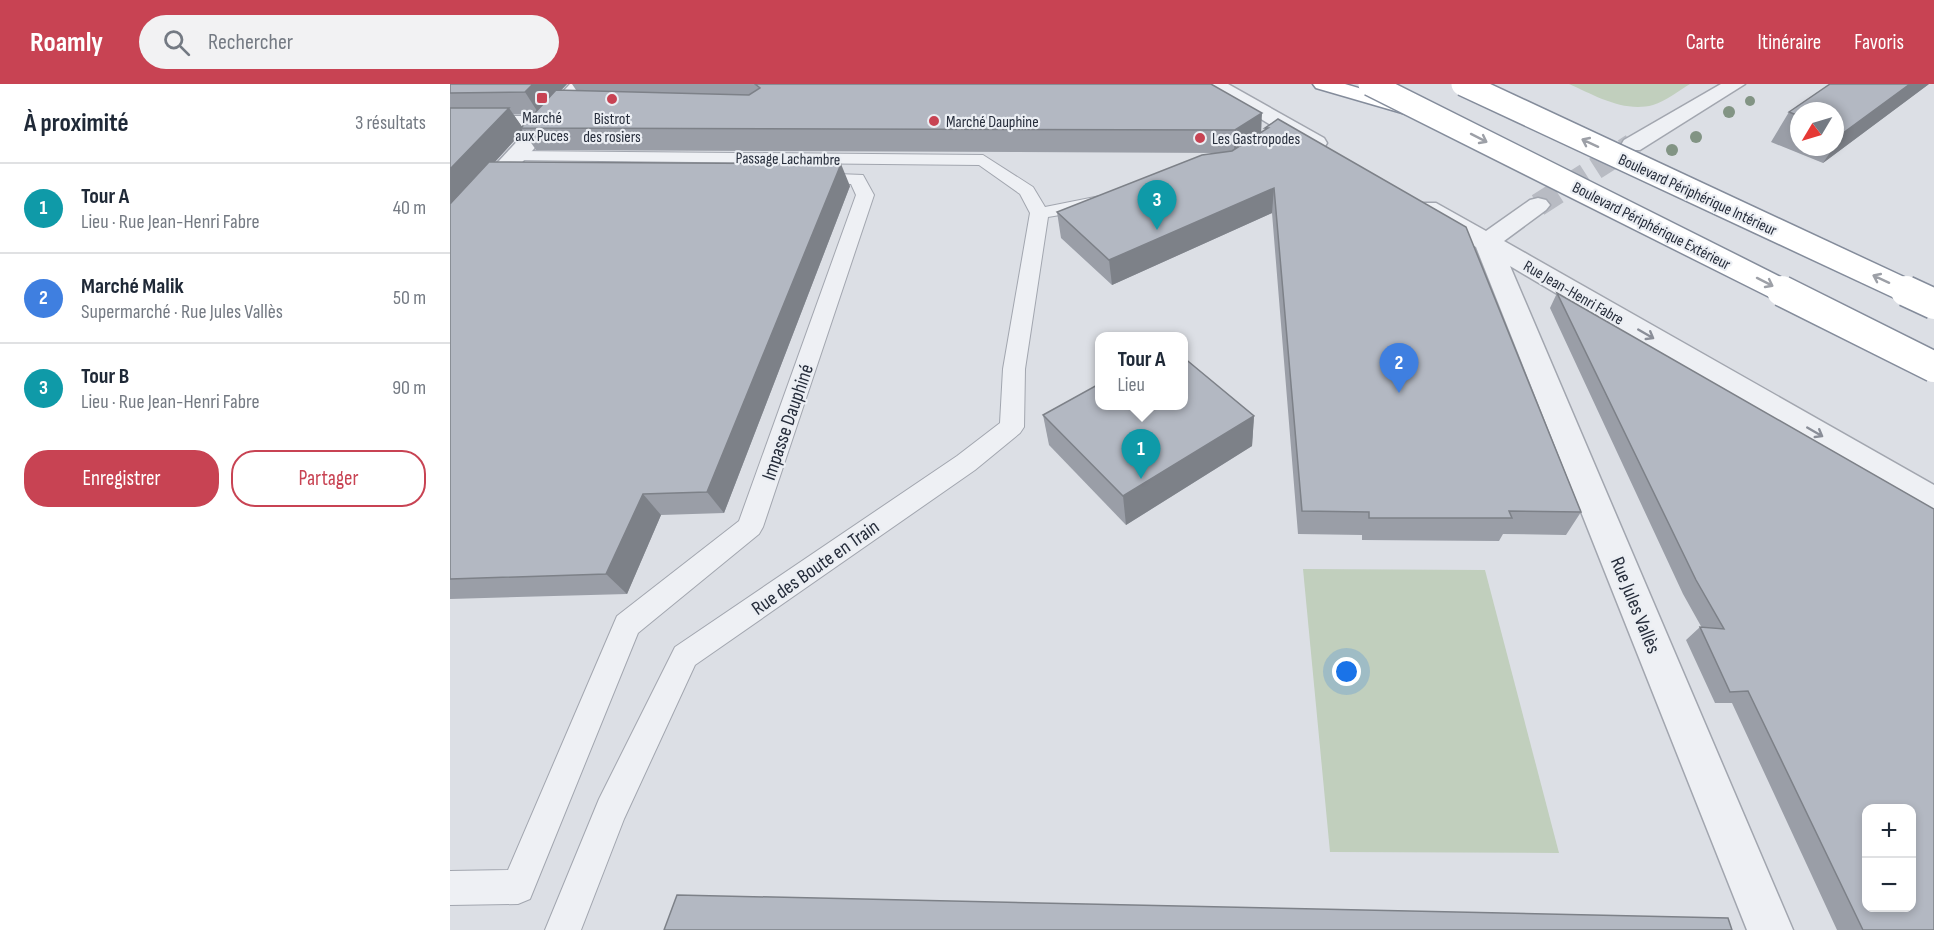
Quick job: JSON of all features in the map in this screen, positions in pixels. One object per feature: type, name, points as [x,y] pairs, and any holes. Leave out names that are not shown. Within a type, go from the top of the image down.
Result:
[{"type":"highway","points":[[1323,84],[1440,118]]},
{"type":"highway","name":"Boulevard Périphérique Extérieur","points":[[1370,84],[1934,368]]},
{"type":"highway","name":"Boulevard Périphérique Intérieur","points":[[1465,85],[1934,304]]},
{"type":"street","points":[[450,229],[458,211],[495,178],[581,84]]},
{"type":"street","points":[[1214,84],[1277,132],[1335,154]]},
{"type":"street","points":[[1632,145],[1735,84]]},
{"type":"street","points":[[450,122],[554,114]]},
{"type":"street","name":"Rue Jean-Henri Fabre","points":[[1404,194],[1934,501]]},
{"type":"street","points":[[1487,242],[1538,205]]},
{"type":"street","name":"Rue Jules Vallès","points":[[1487,242],[1770,930]]},
{"type":"lane","points":[[554,114],[584,107]]},
{"type":"lane","name":"Passage Lachambre","points":[[515,156],[983,160],[1027,191],[1039,213]]},
{"type":"lane","name":"Impasse Dauphiné","points":[[450,888],[518,887],[627,624],[750,527],[865,195],[857,179],[495,178]]},
{"type":"lane","points":[[1039,213],[1090,205],[1112,196]]},
{"type":"lane","name":"Rue des Boute en Train","points":[[563,930],[612,811],[685,656],[966,463],[1012,427],[1014,369],[1039,213]]},
{"type":"green space","points":[[1569,84],[1690,84],[1653,105],[1631,107],[1599,98]]},
{"type":"green space","points":[[1303,569],[1485,570],[1559,853],[1330,852]]},
{"type":"building","points":[[450,84],[533,84],[525,92],[450,93]]},
{"type":"building","name":"Marché Dauphine","points":[[755,84],[1211,84],[1262,113],[1235,130],[521,128],[556,90],[749,95],[760,88]]},
{"type":"building","points":[[1830,84],[1910,84],[1844,132],[1844,102],[1804,102]]},
{"type":"building","points":[[450,108],[509,108],[450,169]]},
{"type":"building","points":[[1278,119],[1466,227],[1581,512],[1509,511],[1512,518],[1369,518],[1369,512],[1302,511],[1274,188],[1109,260],[1057,212],[1202,155],[1232,151]]},
{"type":"building","points":[[489,162],[841,164],[707,492],[643,494],[606,574],[450,579],[450,204]]},
{"type":"building","points":[[1557,293],[1934,509],[1934,930],[1863,930],[1748,691],[1730,692],[1700,627],[1724,629],[1696,580]]},
{"type":"building","points":[[1188,361],[1254,416],[1123,496],[1043,415],[1095,386],[1095,410],[1188,410]]},
{"type":"building","points":[[677,895],[1728,918],[1732,930],[664,930]]},
{"type":"tunnel","points":[[1538,205],[1632,145]]},
{"type":"place","name":"Marché aux Puces","points":[[542,98]]},
{"type":"place","name":"Bistrot des rosiers","points":[[612,99]]},
{"type":"place","name":"Marché Dauphine","points":[[934,121]]},
{"type":"place","name":"Les Gastropodes","points":[[1200,138]]},
{"type":"place","name":"Tour B","points":[[1157,230]]},
{"type":"place","name":"Marché Malik","points":[[1399,393]]},
{"type":"place","name":"Tour A","points":[[1141,479]]}]
